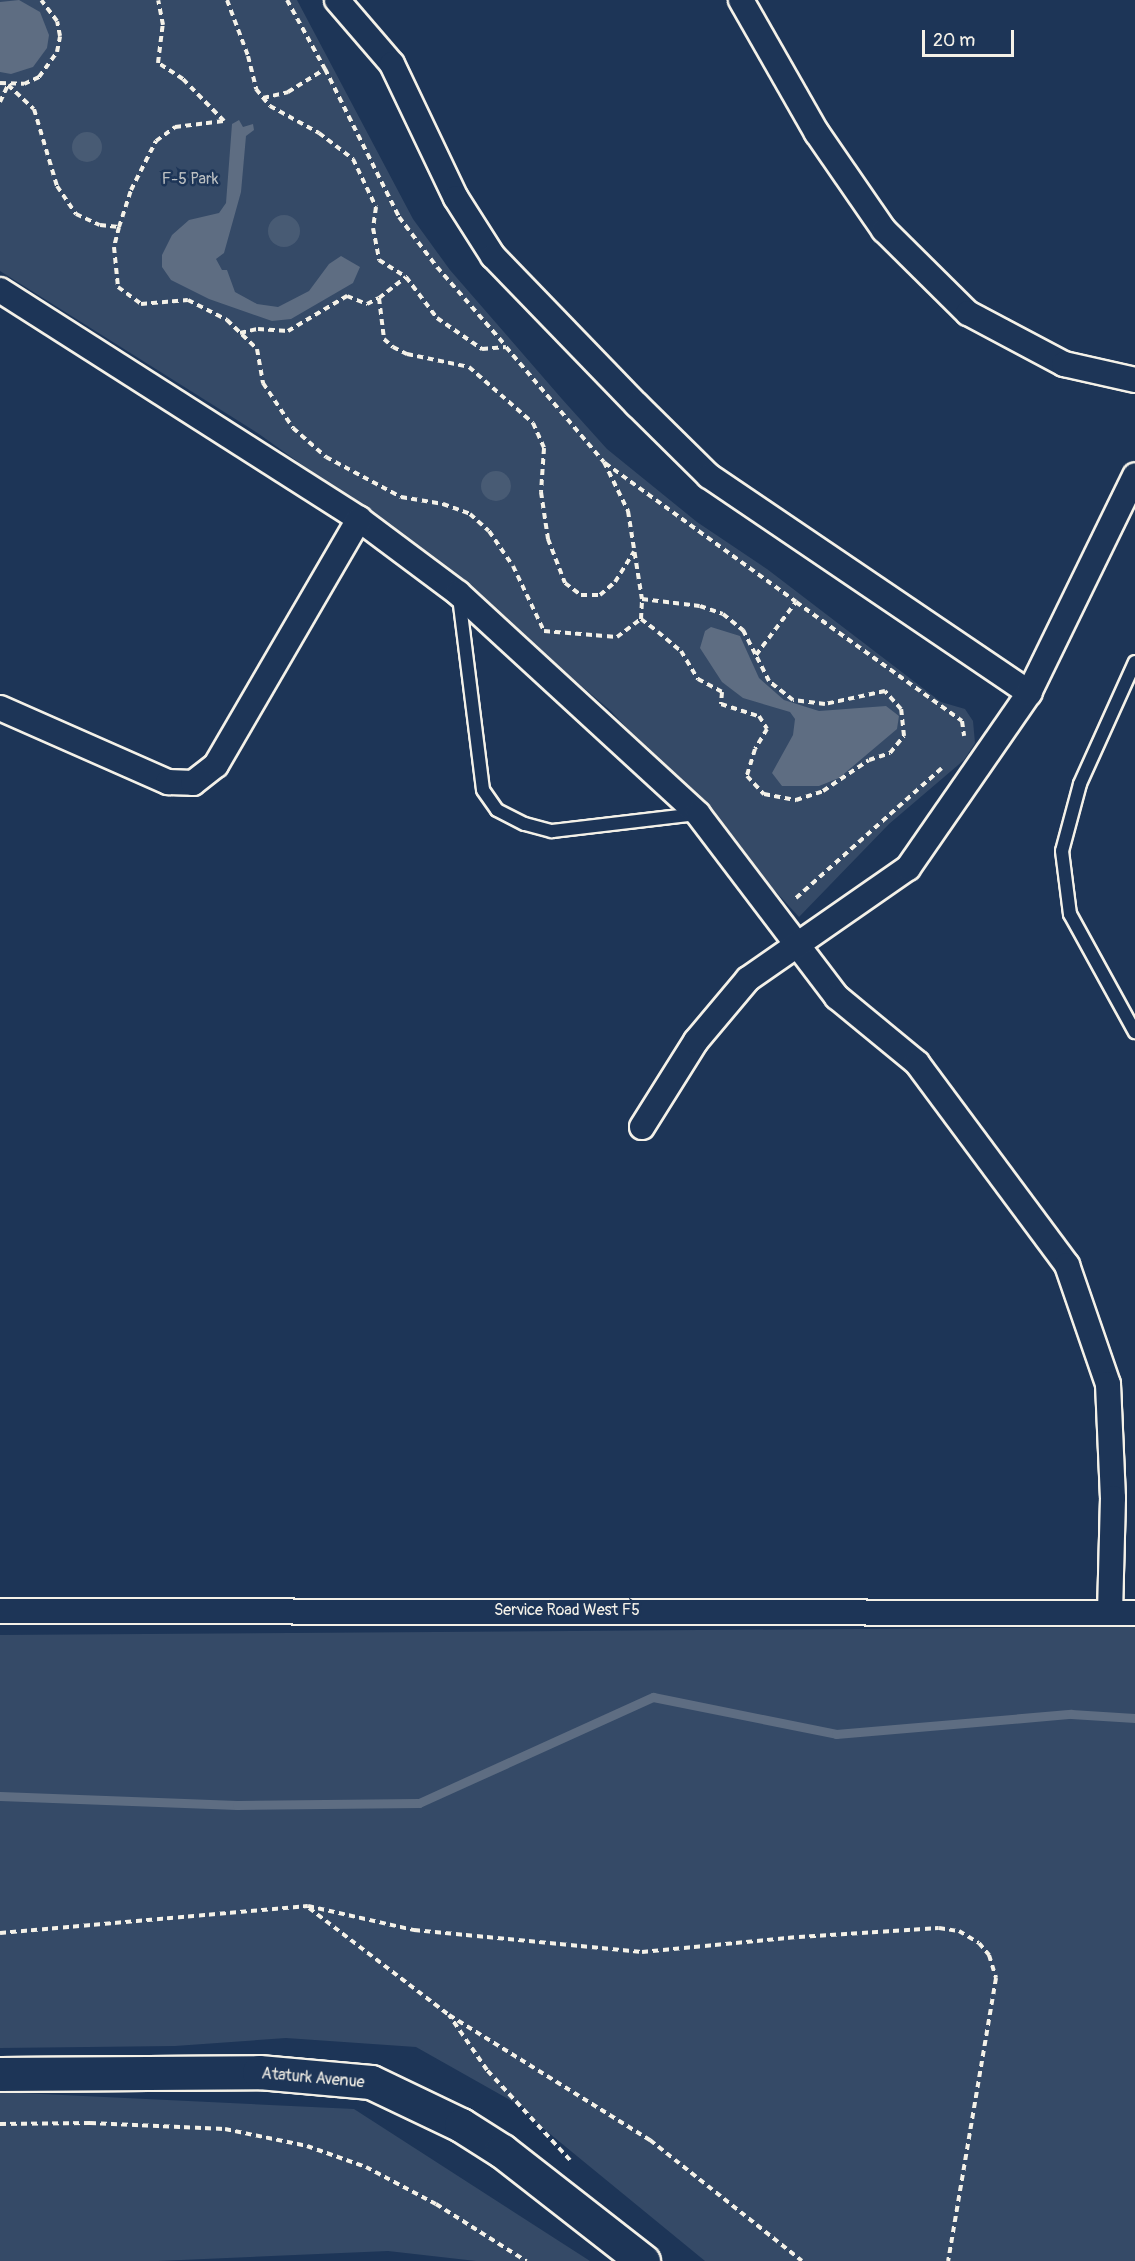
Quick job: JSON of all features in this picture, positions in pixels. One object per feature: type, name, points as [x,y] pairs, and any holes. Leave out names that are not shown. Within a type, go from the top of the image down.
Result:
[{"type":"street","points":[[337,0],[392,64],[456,198],[493,255],[638,405],[709,476],[1029,693]]},
{"type":"street","points":[[741,0],[817,133],[884,230],[968,313],[1064,364],[1135,380]]},
{"type":"street","points":[[0,292],[358,519],[459,593],[698,814],[837,997],[917,1063],[1068,1265],[1108,1384],[1113,1498],[1110,1612]]},
{"type":"street","points":[[642,1127],[696,1041],[748,979],[799,947],[908,868],[1029,693],[1135,476]]},
{"type":"street","points":[[0,708],[168,783],[193,783],[216,765],[358,519]]},
{"type":"street","name":"Service Road West F5","points":[[0,1611],[1135,1613]]},
{"type":"street","name":"Ataturk Avenue","points":[[0,2074],[259,2072],[370,2082],[461,2125],[502,2151],[643,2261]]},
{"type":"lane","points":[[459,593],[483,790],[497,810],[525,824],[552,831],[698,814]]},
{"type":"lane","points":[[1135,662],[1080,784],[1062,851],[1070,914],[1135,1032]]},
{"type":"path","points":[[0,83],[8,85],[39,77],[57,52],[60,36],[57,21],[41,0]]},
{"type":"path","points":[[158,0],[163,25],[158,63],[183,79],[224,121],[175,127],[156,141],[131,190],[119,227],[114,247],[118,286],[141,304],[188,300],[227,321],[257,350],[263,383],[292,428],[326,457],[401,497],[443,504],[470,514],[489,531],[513,566],[544,631],[617,637],[641,619]]},
{"type":"path","points":[[226,0],[248,56],[256,89],[263,98],[353,159],[376,207],[373,228],[379,260],[406,277],[438,318],[482,349],[506,347]]},
{"type":"path","points":[[287,0],[326,69],[399,217],[443,275],[604,462],[962,721],[965,740]]},
{"type":"path","points":[[263,98],[288,92],[326,69]]},
{"type":"path","points":[[0,102],[8,85]]},
{"type":"path","points":[[8,85],[34,109],[57,186],[76,214],[100,225],[119,227]]},
{"type":"path","points":[[240,333],[258,329],[288,332],[347,296],[367,304],[380,298],[406,277]]},
{"type":"path","points":[[380,298],[384,339],[393,347],[408,354],[469,367],[532,423],[544,448],[541,492],[548,539],[565,583],[581,595],[600,595],[615,582],[634,551]]},
{"type":"path","points":[[604,462],[628,511],[642,599],[641,619]]},
{"type":"path","points":[[641,619],[681,651],[698,679],[722,692],[721,704],[759,716],[767,729],[755,749],[747,776],[764,794],[796,800],[823,791],[869,760],[890,753],[904,736],[901,709],[885,691],[825,704],[793,700],[769,681],[743,630],[723,614],[700,606],[642,599]]},
{"type":"path","points":[[756,655],[796,602]]},
{"type":"path","points":[[789,890],[797,899],[948,763]]},
{"type":"path","points":[[308,1906],[449,2015],[650,2140],[802,2261]]},
{"type":"path","points":[[0,1933],[308,1906],[414,1930],[642,1952],[799,1937],[939,1928],[959,1931],[979,1943],[989,1955],[996,1978],[948,2261]]},
{"type":"path","points":[[449,2015],[487,2070],[576,2166]]},
{"type":"path","points":[[0,2124],[90,2123],[225,2129],[307,2146],[376,2172],[481,2230],[526,2261]]},
{"type":"green space","name":"F-5 Park","points":[[0,0],[297,0],[413,219],[450,270],[562,399],[607,449],[697,522],[767,569],[941,702],[965,709],[973,721],[975,743],[964,760],[889,824],[799,917],[611,711],[420,549],[259,434],[0,271]]},
{"type":"green space","points":[[1135,1627],[1135,2261],[705,2261],[533,2120],[524,2108],[416,2047],[286,2038],[175,2046],[0,2048],[0,1635]]},
{"type":"green space","points":[[0,2092],[354,2109],[590,2261],[476,2261],[388,2251],[158,2261],[0,2261]]},
{"type":"shaded area","points":[[19,0],[40,12],[49,35],[47,48],[33,67],[11,74],[0,72],[0,2]]},
{"type":"shaded area","points":[[239,120],[243,127],[253,124],[254,130],[246,136],[241,192],[224,253],[216,259],[222,270],[227,270],[235,292],[257,304],[278,307],[309,291],[329,264],[341,256],[360,267],[353,283],[291,319],[272,321],[209,299],[171,280],[162,267],[162,255],[172,235],[189,220],[219,213],[226,203],[232,124]]},
{"type":"shaded area","points":[[711,627],[740,636],[759,678],[784,700],[819,711],[886,706],[899,716],[897,729],[839,778],[819,786],[782,786],[772,773],[793,735],[795,719],[790,712],[743,698],[722,682],[700,648],[705,631]]},
{"type":"building","points":[[87,132],[97,137],[102,147],[97,157],[87,162],[77,157],[72,147],[77,137]]},
{"type":"building","points":[[284,215],[295,220],[300,231],[295,242],[284,247],[273,242],[268,231],[273,220]]},
{"type":"building","points":[[496,471],[502,472],[510,480],[510,492],[502,500],[496,501],[490,500],[482,492],[481,486],[482,480],[490,472]]},
{"type":"waterway","points":[[0,1796],[237,1805],[419,1803],[653,1697],[836,1734],[1071,1714],[1135,1718]]}]
